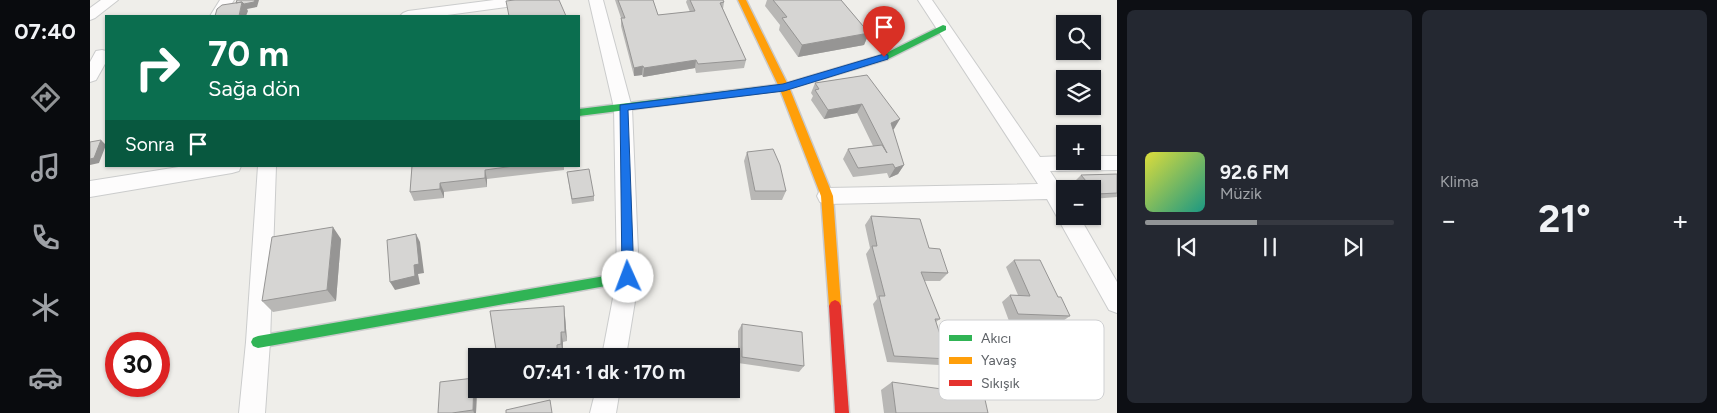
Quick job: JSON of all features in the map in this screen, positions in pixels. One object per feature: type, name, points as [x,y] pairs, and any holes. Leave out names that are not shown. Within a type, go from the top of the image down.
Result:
[{"type":"street","points":[[90,15],[111,0]]},
{"type":"street","points":[[218,15],[227,0]]},
{"type":"street","points":[[429,15],[450,14],[528,0]]},
{"type":"street","points":[[596,0],[623,108],[628,277],[615,348]]},
{"type":"street","points":[[742,0],[784,88],[827,196],[842,413]]},
{"type":"street","points":[[925,0],[1056,196]]},
{"type":"street","points":[[580,113],[784,88],[884,57],[943,28]]},
{"type":"street","points":[[90,76],[99,56]]},
{"type":"street","points":[[1036,164],[1117,164]]},
{"type":"street","points":[[90,189],[226,167]]},
{"type":"street","points":[[252,413],[258,342],[267,167]]},
{"type":"street","points":[[827,196],[1053,191]]},
{"type":"street","points":[[1073,225],[1117,303]]},
{"type":"street","points":[[258,342],[628,277]]},
{"type":"street","points":[[603,413],[606,398]]},
{"type":"building","points":[[237,0],[255,0],[254,2],[244,4],[242,2],[236,3]]},
{"type":"building","points":[[559,0],[566,15],[509,15],[506,1]]},
{"type":"building","points":[[618,0],[653,0],[658,15],[695,11],[690,0],[723,0],[724,2],[720,3],[746,60],[698,64],[696,60],[634,68],[621,18],[625,18]]},
{"type":"building","points":[[773,0],[841,0],[869,33],[802,45],[782,18],[787,17]]},
{"type":"building","points":[[242,2],[239,15],[215,15],[217,9],[222,5]]},
{"type":"building","points":[[867,75],[900,119],[891,123],[904,165],[895,168],[893,164],[858,168],[848,149],[882,145],[887,153],[862,104],[828,110],[815,90],[819,89],[815,83]]},
{"type":"building","points":[[101,140],[94,158],[90,159],[90,142]]},
{"type":"building","points":[[773,149],[780,165],[786,191],[755,191],[747,152]]},
{"type":"building","points":[[412,167],[507,167],[485,170],[485,178],[440,183],[440,189],[410,192]]},
{"type":"building","points":[[589,169],[594,196],[572,199],[567,172]]},
{"type":"building","points":[[1117,174],[1117,193],[1101,194],[1101,180],[1085,180],[1081,175]]},
{"type":"building","points":[[871,216],[920,219],[929,248],[940,249],[948,273],[921,272],[940,319],[935,319],[939,331],[939,358],[894,356],[879,296],[885,296],[872,246],[877,246]]},
{"type":"building","points":[[333,227],[327,290],[262,301],[272,237]]},
{"type":"building","points":[[416,234],[419,264],[414,265],[415,276],[390,282],[387,240]]},
{"type":"building","points":[[1014,260],[1040,260],[1058,297],[1061,297],[1070,316],[1018,314],[1010,295],[1030,296]]},
{"type":"building","points":[[564,306],[565,332],[561,332],[561,344],[557,345],[557,348],[496,348],[490,311]]},
{"type":"building","points":[[742,324],[802,332],[804,366],[742,357]]},
{"type":"building","points":[[468,379],[468,398],[473,398],[473,410],[438,413],[440,382]]},
{"type":"building","points":[[892,382],[939,389],[939,400],[985,400],[988,413],[896,413]]},
{"type":"building","points":[[550,400],[552,413],[506,413],[506,410]]},
{"type":"traffic: fast","points":[[580,113],[784,87],[885,57],[943,28]]},
{"type":"traffic: fast","points":[[258,342],[628,277]]},
{"type":"traffic: slow","points":[[742,0],[784,87],[827,196],[835,306]]},
{"type":"traffic: jam","points":[[835,306],[842,413]]},
{"type":"route","points":[[628,277],[623,108],[784,88],[884,57]]}]
